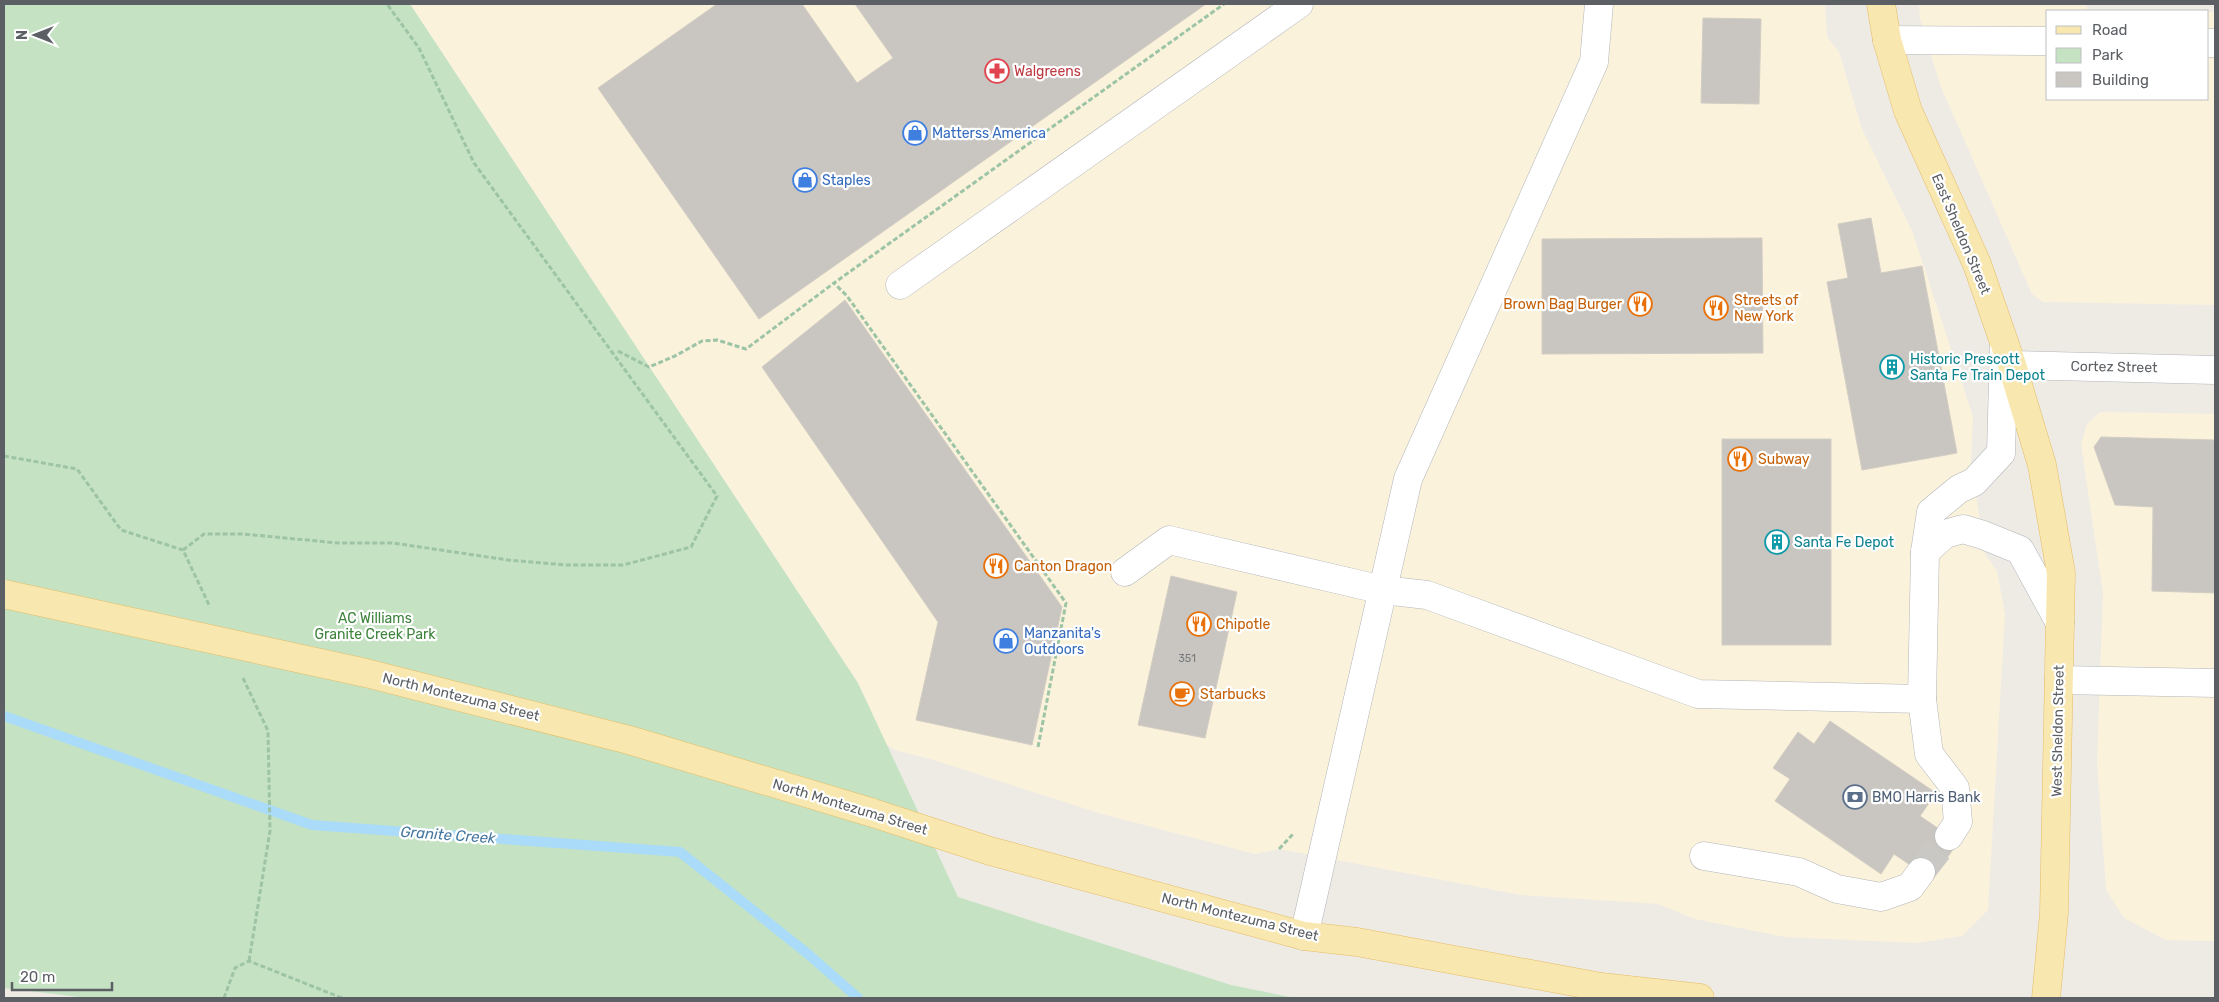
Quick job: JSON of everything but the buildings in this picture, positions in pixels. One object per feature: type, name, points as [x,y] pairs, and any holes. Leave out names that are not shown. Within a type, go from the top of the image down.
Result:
[{"type":"main road","name":"East Sheldon Street","points":[[1880,4],[1887,40],[1908,112],[1977,264],[2008,354],[2042,465]]},
{"type":"main road","name":"West Sheldon Street","points":[[2042,465],[2061,573],[2054,913],[2046,998]]},
{"type":"main road","name":"North Montezuma Street","points":[[4,594],[366,672],[629,740],[990,851],[1304,936],[1357,942],[1601,987],[1700,998]]},
{"type":"street","points":[[900,285],[1299,4]]},
{"type":"street","points":[[1304,936],[1408,479],[1594,62],[1599,4]]},
{"type":"street","points":[[1887,40],[2046,41]]},
{"type":"street","points":[[1949,836],[1958,822],[1955,788],[1929,754],[1922,700],[1925,552],[1931,512],[1960,489],[1974,482],[2001,453],[2008,354]]},
{"type":"street","name":"Cortez Street","points":[[2008,354],[2215,370]]},
{"type":"street","points":[[1925,552],[1945,534],[1963,529],[2020,550],[2060,623]]},
{"type":"street","points":[[1125,572],[1169,540],[1382,590],[1427,595],[1698,694],[1922,700]]},
{"type":"street","points":[[2059,680],[2215,683]]},
{"type":"street","points":[[1704,856],[1799,872],[1837,889],[1881,897],[1910,887],[1921,872]]},
{"type":"path","points":[[183,550],[204,534],[242,534],[338,543],[393,543],[442,552],[537,562],[623,565],[691,547],[717,496],[474,163],[419,48],[387,4]]},
{"type":"path","points":[[618,351],[649,367],[675,356],[702,341],[717,340],[746,349],[834,283],[1224,4]]},
{"type":"path","points":[[834,283],[853,304],[1066,603],[1038,747]]},
{"type":"path","points":[[4,456],[77,469],[122,530],[183,550],[211,610]]},
{"type":"path","points":[[240,670],[268,731],[270,831],[249,961]]},
{"type":"path","points":[[1279,849],[1295,832]]},
{"type":"path","points":[[224,998],[235,968],[249,961],[342,998]]},
{"type":"shaded area","points":[[410,4],[1825,4],[1827,37],[1839,52],[1862,129],[1913,233],[1973,417],[1971,462],[1985,554],[1997,571],[2005,614],[1988,910],[1962,936],[1917,943],[1785,937],[1695,919],[1658,904],[1521,895],[1279,849],[1255,854],[1102,814],[927,758],[895,750],[845,720],[858,683]]},
{"type":"shaded area","points":[[1919,4],[2087,4],[2087,10],[2046,10],[2046,100],[2209,100],[2209,12],[2215,12],[2215,305],[2043,302],[2032,294],[1941,87],[1920,19]]},
{"type":"shaded area","points":[[2100,412],[2215,414],[2215,941],[2166,940],[2124,918],[2106,890],[2097,762],[2103,593],[2081,444],[2087,424]]},
{"type":"green space","name":"AC Williams Granite Creek Park","points":[[4,4],[410,4],[858,683],[958,897],[1231,985],[1295,998],[87,998],[4,988]]},
{"type":"waterway","name":"Granite Creek","points":[[4,716],[312,825],[680,852],[808,954],[858,998]]},
{"type":"tunnel","points":[[1921,872],[1949,836]]},
{"type":"place","name":"Walgreens","points":[[997,71]]},
{"type":"place","name":"Matterss America","points":[[915,133]]},
{"type":"place","name":"Staples","points":[[805,180]]},
{"type":"place","name":"Brown Bag Burger","points":[[1640,304]]},
{"type":"place","name":"Streets of New York","points":[[1716,308]]},
{"type":"place","name":"Historic Prescott Santa Fe Train Depot","points":[[1892,367]]},
{"type":"place","name":"Subway","points":[[1740,459]]},
{"type":"place","name":"Santa Fe Depot","points":[[1777,542]]},
{"type":"place","name":"Canton Dragon","points":[[996,566]]},
{"type":"place","name":"Chipotle","points":[[1199,624]]},
{"type":"place","name":"Manzanita's Outdoors","points":[[1006,641]]},
{"type":"place","name":"Starbucks","points":[[1182,694]]},
{"type":"place","name":"BMO Harris Bank","points":[[1855,797]]}]
